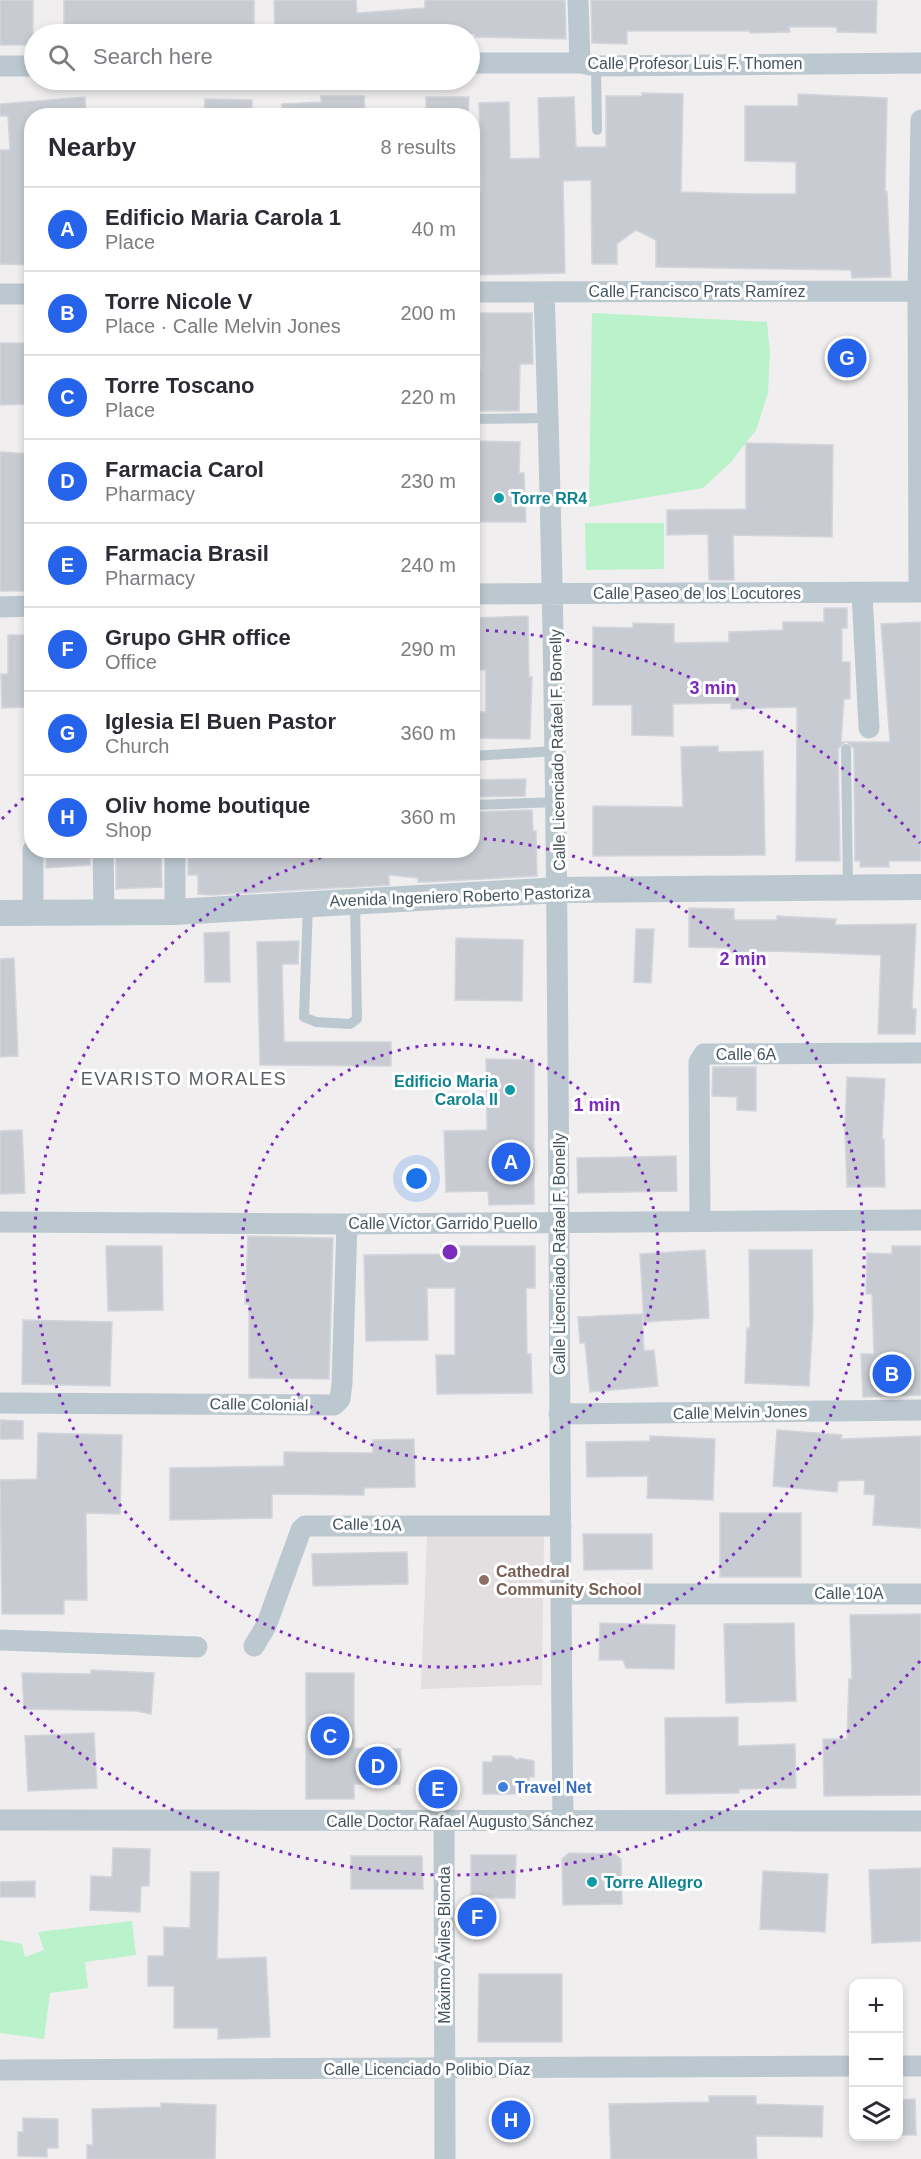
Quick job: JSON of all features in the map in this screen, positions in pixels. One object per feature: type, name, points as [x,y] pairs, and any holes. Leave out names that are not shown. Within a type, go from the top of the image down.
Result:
[{"type":"street","points":[[578,0],[588,64]]},
{"type":"street","name":"Calle Profesor Luis F. Thomen","points":[[480,63],[921,63]]},
{"type":"street","points":[[0,66],[24,66]]},
{"type":"street","points":[[920,592],[921,120]]},
{"type":"street","name":"Calle Francisco Prats Ramírez","points":[[480,292],[919,291]]},
{"type":"street","name":"Calle Licenciado Rafael F. Bonelly","points":[[544,292],[555,594],[558,802],[559,1414],[563,1821]]},
{"type":"street","points":[[0,294],[24,294]]},
{"type":"street","name":"Calle Paseo de los Locutores","points":[[480,594],[920,592]]},
{"type":"street","points":[[862,593],[868,728]]},
{"type":"street","points":[[0,607],[24,606]]},
{"type":"street","points":[[33,858],[33,913]]},
{"type":"street","points":[[103,858],[104,913]]},
{"type":"street","points":[[175,858],[175,912]]},
{"type":"street","name":"Avenida Ingeniero Roberto Pastoriza","points":[[0,913],[175,912],[559,890],[921,887]]},
{"type":"street","name":"Calle 6A","points":[[700,1220],[699,1062],[704,1054],[921,1053]]},
{"type":"street","name":"Calle Víctor Garrido Puello","points":[[0,1222],[347,1224],[921,1220]]},
{"type":"street","name":"Calle Colonial","points":[[0,1403],[334,1405],[340,1399],[342,1383],[347,1224]]},
{"type":"street","name":"Calle Melvin Jones","points":[[559,1414],[921,1410]]},
{"type":"street","name":"Calle 10A","points":[[254,1646],[266,1626],[301,1530],[305,1526],[561,1526]]},
{"type":"street","name":"Calle 10A","points":[[561,1594],[921,1594]]},
{"type":"street","points":[[0,1640],[198,1647]]},
{"type":"street","name":"Calle Doctor Rafael Augusto Sánchez","points":[[0,1820],[921,1821]]},
{"type":"street","name":"Máximo Áviles Blonda","points":[[444,1821],[445,2159]]},
{"type":"street","name":"Calle Licenciado Polibio Díaz","points":[[0,2070],[849,2066]]},
{"type":"street","points":[[903,2066],[921,2066]]},
{"type":"lane","points":[[588,64],[597,130]]},
{"type":"lane","points":[[480,420],[549,418]]},
{"type":"lane","points":[[846,749],[848,887]]},
{"type":"lane","points":[[480,756],[557,751]]},
{"type":"lane","points":[[480,805],[558,802]]},
{"type":"lane","points":[[308,903],[304,1017],[316,1022],[350,1024],[357,1019],[355,900]]},
{"type":"shaded area","name":"Cathedral Community School","points":[[427,1534],[544,1536],[542,1685],[421,1689]]},
{"type":"green space","points":[[592,313],[767,322],[770,353],[768,393],[756,430],[731,462],[703,488],[589,507]]},
{"type":"green space","points":[[585,523],[664,523],[664,569],[586,570]]},
{"type":"green space","points":[[132,1921],[136,1955],[85,1962],[88,1988],[50,1993],[44,2039],[0,2033],[0,1940],[22,1944],[25,1957],[44,1950],[38,1932]]},
{"type":"building","points":[[0,0],[33,0],[33,24],[24,24],[24,45],[0,45]]},
{"type":"building","points":[[64,0],[254,0],[254,24],[64,24]]},
{"type":"building","points":[[274,0],[356,0],[357,13],[425,8],[425,0],[565,0],[566,39],[480,37],[480,24],[275,24]]},
{"type":"building","points":[[591,0],[877,0],[876,33],[837,32],[837,27],[789,27],[790,32],[750,33],[750,31],[627,31],[627,44],[592,43]]},
{"type":"building","points":[[642,93],[683,94],[681,192],[747,194],[796,194],[796,162],[745,161],[745,106],[798,106],[798,94],[887,98],[885,192],[887,192],[891,277],[852,278],[851,270],[656,267],[656,240],[636,230],[617,244],[617,264],[592,264],[591,180],[563,181],[565,273],[480,275],[479,103],[509,102],[510,159],[540,158],[538,98],[574,97],[576,147],[606,147],[606,96],[642,96]]},
{"type":"building","points":[[321,96],[364,96],[365,108],[282,108],[282,104],[321,102]]},
{"type":"building","points":[[85,97],[86,108],[24,108],[24,265],[0,264],[0,150],[10,150],[8,116],[0,116],[0,104]]},
{"type":"building","points":[[426,97],[469,97],[468,108],[426,108]]},
{"type":"building","points":[[205,99],[252,100],[252,108],[204,108]]},
{"type":"building","points":[[480,313],[532,313],[533,364],[520,364],[519,411],[480,411]]},
{"type":"building","points":[[0,343],[24,343],[24,404],[0,405]]},
{"type":"building","name":"Torre RR4","points":[[480,441],[520,442],[519,473],[524,473],[526,522],[480,522]]},
{"type":"building","points":[[746,443],[833,445],[832,537],[733,535],[734,580],[709,580],[708,534],[667,535],[667,510],[746,509]]},
{"type":"building","points":[[0,452],[24,454],[24,591],[0,591]]},
{"type":"building","points":[[824,608],[847,608],[847,628],[842,628],[842,662],[850,662],[850,699],[844,699],[841,742],[845,742],[838,749],[840,861],[796,861],[797,707],[731,709],[731,703],[673,704],[673,736],[632,735],[632,705],[593,705],[593,627],[633,628],[633,623],[674,624],[674,643],[729,642],[729,632],[783,630],[783,622],[824,622]]},
{"type":"building","points":[[528,616],[529,677],[532,677],[530,739],[480,738],[480,712],[486,712],[486,670],[480,670],[480,618]]},
{"type":"building","points":[[921,622],[921,861],[889,861],[889,867],[860,867],[860,861],[855,861],[854,749],[847,742],[890,742],[881,624]]},
{"type":"building","points":[[8,635],[24,635],[24,707],[2,708],[1,674],[8,674]]},
{"type":"building","points":[[718,746],[718,752],[763,751],[765,855],[593,856],[593,806],[683,807],[681,747]]},
{"type":"building","points":[[526,779],[525,796],[480,797],[480,780]]},
{"type":"building","points":[[532,810],[533,831],[536,831],[537,876],[418,882],[418,878],[389,875],[389,885],[211,895],[198,894],[198,875],[188,875],[188,858],[480,858],[480,812]]},
{"type":"building","points":[[46,858],[90,858],[90,865],[46,868]]},
{"type":"building","points":[[116,858],[161,858],[162,887],[116,889]]},
{"type":"building","points":[[689,908],[734,909],[734,920],[777,920],[777,916],[836,919],[835,925],[916,924],[912,1009],[916,1009],[915,1034],[878,1034],[881,955],[774,951],[730,953],[730,948],[689,947]]},
{"type":"building","points":[[636,929],[654,929],[651,983],[634,982]]},
{"type":"building","points":[[229,932],[230,982],[205,982],[204,933]]},
{"type":"building","points":[[456,938],[523,940],[522,1001],[455,1000]]},
{"type":"building","points":[[299,941],[298,964],[282,964],[284,1042],[391,1042],[391,1066],[260,1065],[257,942]]},
{"type":"building","points":[[14,958],[18,1056],[0,1057],[0,959]]},
{"type":"building","points":[[486,1059],[534,1060],[534,1204],[489,1205],[488,1191],[446,1192],[444,1131],[487,1130]]},
{"type":"building","points":[[713,1067],[756,1067],[756,1111],[737,1110],[737,1097],[712,1096]]},
{"type":"building","points":[[847,1077],[885,1079],[882,1139],[884,1139],[885,1187],[847,1187],[845,1129]]},
{"type":"building","points":[[22,1130],[25,1193],[0,1194],[0,1131]]},
{"type":"building","points":[[676,1156],[677,1191],[578,1193],[577,1158]]},
{"type":"building","points":[[248,1236],[333,1238],[329,1379],[249,1378],[249,1304],[245,1304]]},
{"type":"building","points":[[106,1246],[162,1246],[163,1310],[108,1311]]},
{"type":"building","points":[[441,1246],[535,1246],[535,1288],[526,1288],[527,1354],[531,1354],[532,1393],[437,1394],[436,1355],[455,1355],[455,1288],[427,1288],[428,1340],[366,1341],[364,1255],[441,1254]]},
{"type":"building","points":[[892,1246],[921,1246],[921,1395],[863,1397],[861,1354],[874,1354],[872,1294],[866,1294],[867,1253],[892,1254]]},
{"type":"building","points":[[705,1250],[709,1318],[644,1322],[640,1254]]},
{"type":"building","points":[[749,1250],[812,1250],[813,1315],[809,1386],[745,1383],[747,1328],[750,1329]]},
{"type":"building","points":[[642,1314],[644,1351],[654,1350],[658,1386],[590,1392],[585,1343],[580,1343],[578,1317]]},
{"type":"building","points":[[23,1320],[112,1322],[110,1386],[22,1384]]},
{"type":"building","points":[[0,1420],[23,1421],[23,1439],[0,1439]]},
{"type":"building","points":[[777,1430],[842,1435],[841,1439],[921,1436],[921,1528],[873,1525],[875,1495],[864,1494],[865,1480],[838,1481],[837,1492],[773,1486]]},
{"type":"building","points":[[38,1433],[122,1435],[120,1514],[86,1513],[87,1600],[64,1600],[64,1614],[2,1614],[0,1480],[37,1479]]},
{"type":"building","points":[[650,1436],[715,1439],[713,1500],[647,1498],[648,1476],[587,1477],[586,1442],[650,1441]]},
{"type":"building","points":[[414,1439],[415,1487],[364,1488],[364,1495],[272,1494],[272,1518],[170,1520],[170,1468],[284,1466],[284,1452],[373,1453],[373,1440]]},
{"type":"building","points":[[720,1513],[801,1513],[801,1577],[720,1577]]},
{"type":"building","points":[[583,1534],[652,1534],[652,1569],[584,1570]]},
{"type":"building","points":[[407,1552],[408,1584],[313,1586],[312,1554]]},
{"type":"building","points":[[921,1614],[921,1795],[824,1796],[823,1739],[847,1739],[849,1679],[852,1679],[850,1615]]},
{"type":"building","points":[[600,1623],[675,1625],[674,1669],[626,1668],[623,1660],[599,1660]]},
{"type":"building","points":[[794,1623],[796,1701],[726,1703],[724,1624]]},
{"type":"building","points":[[91,1670],[154,1673],[151,1714],[136,1711],[24,1709],[22,1673],[91,1674]]},
{"type":"building","points":[[306,1673],[354,1673],[354,1748],[401,1749],[400,1784],[354,1784],[354,1799],[306,1799]]},
{"type":"building","points":[[738,1717],[738,1746],[795,1744],[796,1788],[739,1789],[739,1793],[666,1794],[665,1718]]},
{"type":"building","points":[[94,1733],[97,1788],[28,1791],[25,1736]]},
{"type":"building","points":[[493,1756],[511,1756],[517,1760],[520,1758],[534,1761],[534,1777],[529,1777],[529,1794],[483,1794],[483,1762],[492,1762]]},
{"type":"building","points":[[113,1848],[150,1849],[149,1886],[141,1886],[140,1912],[90,1910],[91,1876],[112,1877]]},
{"type":"building","name":"Torre Allegro","points":[[569,1853],[615,1854],[621,1859],[622,1904],[563,1905],[562,1859]]},
{"type":"building","points":[[471,1855],[516,1855],[515,1898],[471,1898]]},
{"type":"building","points":[[351,1856],[422,1856],[423,1889],[351,1889]]},
{"type":"building","points":[[921,1868],[921,1941],[872,1943],[869,1870]]},
{"type":"building","points":[[763,1871],[828,1874],[825,1932],[760,1929]]},
{"type":"building","points":[[191,1872],[219,1872],[217,1959],[266,1957],[270,2037],[218,2039],[218,2028],[174,2028],[174,1986],[148,1986],[148,1956],[164,1956],[164,1927],[190,1928]]},
{"type":"building","points":[[35,1881],[35,1897],[0,1897],[0,1882]]},
{"type":"building","points":[[479,1974],[562,1974],[562,2042],[478,2042]]},
{"type":"building","points":[[709,2096],[756,2096],[756,2104],[823,2106],[822,2137],[756,2136],[757,2159],[611,2159],[609,2104],[709,2102]]},
{"type":"building","points":[[915,2099],[916,2135],[903,2135],[903,2100]]},
{"type":"building","points":[[161,2103],[216,2105],[215,2159],[87,2159],[87,2145],[93,2145],[92,2109],[161,2107]]},
{"type":"building","points":[[23,2118],[58,2119],[58,2148],[47,2148],[47,2157],[18,2156],[18,2132],[23,2132]]},
{"type":"place","name":"Iglesia El Buen Pastor","points":[[847,358]]},
{"type":"place","name":"Torre RR4","points":[[499,498]]},
{"type":"place","name":"Edificio Maria Carola II","points":[[510,1090]]},
{"type":"place","name":"Edificio Maria Carola 1","points":[[511,1162]]},
{"type":"place","name":"Torre Nicole V","points":[[892,1374]]},
{"type":"place","name":"Cathedral Community School","points":[[484,1580]]},
{"type":"place","name":"Torre Toscano","points":[[330,1736]]},
{"type":"place","name":"Farmacia Carol","points":[[378,1766]]},
{"type":"place","name":"Travel Net","points":[[503,1787]]},
{"type":"place","name":"Farmacia Brasil","points":[[438,1789]]},
{"type":"place","name":"Torre Allegro","points":[[592,1882]]},
{"type":"place","name":"Grupo GHR office","points":[[477,1917]]},
{"type":"place","name":"Oliv home boutique","points":[[511,2120]]},
{"type":"district","name":"EVARISTO MORALES","points":[[184,1079]]}]
